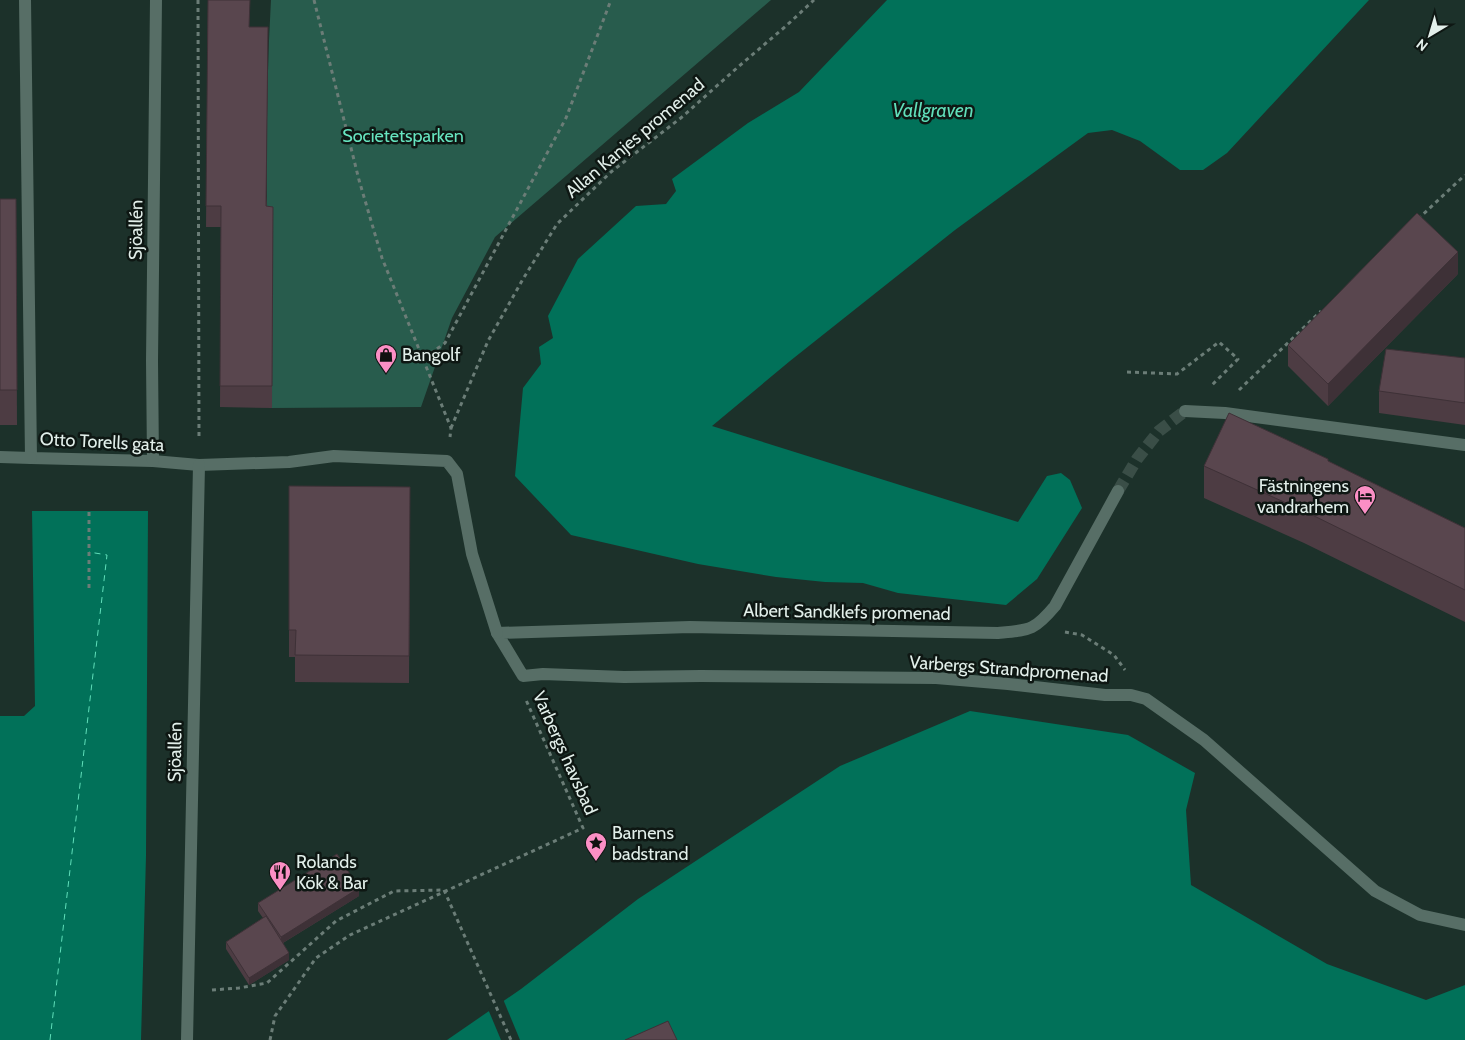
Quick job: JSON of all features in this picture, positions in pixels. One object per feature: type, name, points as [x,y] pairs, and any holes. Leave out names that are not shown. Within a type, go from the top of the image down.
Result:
[{"type":"street","name":"Otto Torells gata","points":[[25,0],[31,458],[153,461],[199,465],[289,462],[334,456],[447,461]]},
{"type":"street","name":"Sjöallén","points":[[153,461],[152,361],[156,0]]},
{"type":"street","points":[[1185,411],[1225,413],[1465,444]]},
{"type":"street","points":[[0,457],[31,458]]},
{"type":"street","points":[[447,461],[457,474],[472,554],[497,633]]},
{"type":"street","name":"Sjöallén","points":[[187,1040],[199,465]]},
{"type":"street","name":"Albert Sandklefs promenad","points":[[497,633],[690,627],[998,633],[1022,631],[1035,627],[1043,621],[1055,606],[1118,491]]},
{"type":"street","name":"Varbergs Strandpromenad","points":[[497,633],[523,676],[543,674],[624,677],[936,678],[1105,695],[1131,695],[1146,699],[1204,740],[1376,891],[1420,915],[1465,925]]},
{"type":"path","points":[[198,0],[199,465]]},
{"type":"path","points":[[314,0],[359,180],[382,258],[451,428],[447,461]]},
{"type":"path","points":[[424,358],[446,343],[566,118],[611,0]]},
{"type":"path","name":"Allan Kanjes promenad","points":[[451,428],[488,341],[557,224],[611,172],[682,117],[814,0]]},
{"type":"path","points":[[1414,223],[1465,175]]},
{"type":"path","points":[[1225,413],[1241,387],[1328,305]]},
{"type":"path","points":[[1127,372],[1177,374],[1220,342],[1238,359]]},
{"type":"path","points":[[89,588],[90,511]]},
{"type":"path","points":[[1082,635],[1114,655]]},
{"type":"path","name":"Varbergs havsbad","points":[[445,892],[583,828],[524,695]]},
{"type":"path","points":[[188,991],[239,988],[267,983],[336,921],[394,891],[445,892]]},
{"type":"path","points":[[270,1040],[275,1016],[316,958],[350,935],[445,892]]},
{"type":"path","points":[[445,892],[511,1040]]},
{"type":"green space","name":"Societetsparken","points":[[271,0],[771,0],[495,237],[452,318],[421,407],[272,408],[267,153]]},
{"type":"water","name":"Vallgraven","points":[[887,0],[1369,0],[1227,153],[1203,170],[1180,170],[1140,141],[1112,130],[1088,133],[955,230],[790,361],[712,426],[1018,522],[1047,476],[1061,473],[1070,480],[1082,508],[1037,579],[1006,605],[898,593],[863,583],[825,582],[776,577],[698,564],[571,535],[515,476],[523,388],[541,364],[539,347],[553,338],[548,316],[578,259],[636,206],[666,204],[676,191],[672,179],[748,123],[799,92]]},
{"type":"water","points":[[32,511],[148,511],[146,856],[141,1040],[0,1040],[0,716],[24,716],[35,706]]},
{"type":"water","points":[[970,711],[1128,735],[1195,773],[1186,810],[1191,885],[1327,964],[1426,1000],[1465,985],[1465,1040],[447,1040],[521,989],[638,899],[840,766]]},
{"type":"pier","points":[[503,999],[520,1040],[501,1040],[488,1009]]},
{"type":"building","points":[[208,0],[250,0],[249,27],[268,27],[266,206],[273,207],[272,386],[220,386],[221,206],[206,206]]},
{"type":"building","points":[[0,199],[16,199],[17,390],[0,390]]},
{"type":"building","points":[[1417,213],[1458,252],[1328,384],[1288,345]]},
{"type":"building","points":[[1386,349],[1465,358],[1465,403],[1379,391]]},
{"type":"building","points":[[1229,413],[1328,459],[1328,461],[1465,528],[1465,590],[1304,511],[1204,466]]},
{"type":"building","points":[[289,486],[410,487],[409,656],[295,655],[296,630],[289,630]]},
{"type":"building","points":[[337,854],[359,888],[281,937],[258,903]]},
{"type":"building","points":[[266,916],[289,953],[249,978],[226,942]]},
{"type":"building","points":[[668,1021],[677,1040],[625,1040]]},
{"type":"ferry route","points":[[50,1040],[107,555],[89,552]]},
{"type":"tunnel","points":[[1118,491],[1137,459],[1159,431],[1185,411]]},
{"type":"place","name":"Bangolf","points":[[386,374]]},
{"type":"place","name":"Fästningens vandrarhem","points":[[1365,515]]},
{"type":"place","name":"Barnens badstrand","points":[[596,862]]},
{"type":"place","name":"Rolands Kök & Bar","points":[[280,891]]}]
